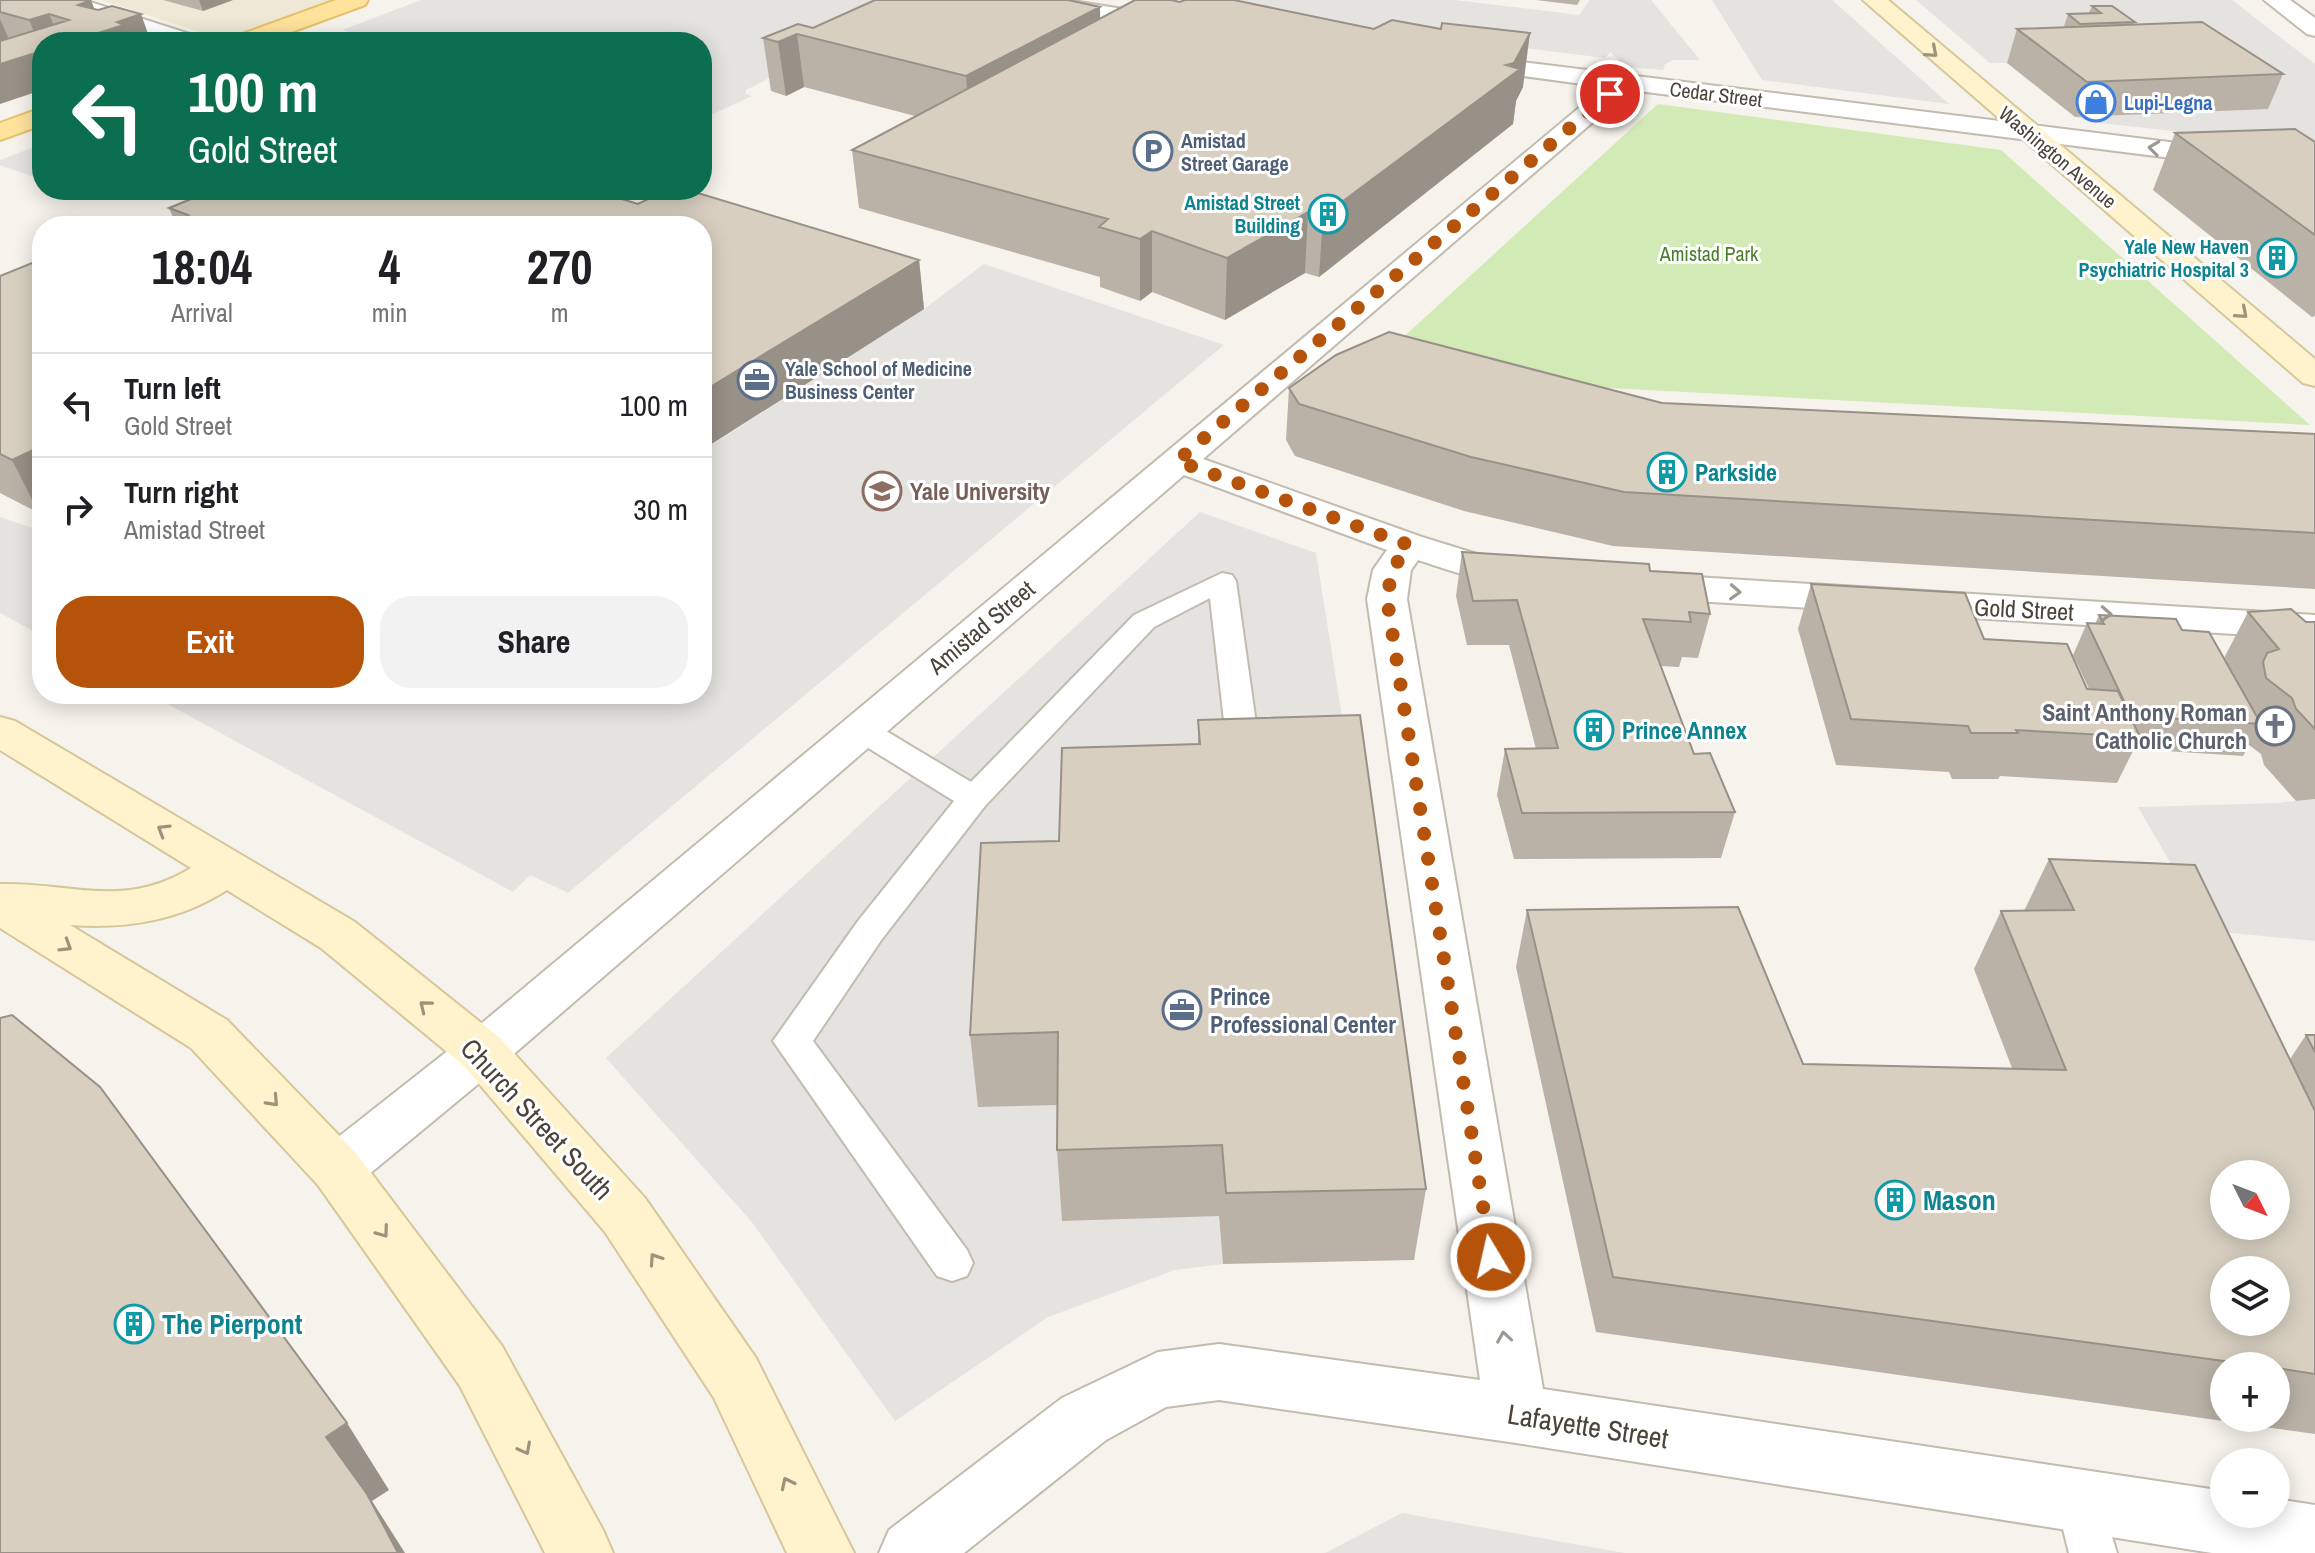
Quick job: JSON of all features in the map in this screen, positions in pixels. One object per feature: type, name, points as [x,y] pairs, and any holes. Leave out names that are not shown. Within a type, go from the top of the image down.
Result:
[{"type":"main road","points":[[269,32],[357,0]]},
{"type":"main road","name":"Washington Avenue","points":[[1874,0],[1985,97],[2034,134],[2310,367]]},
{"type":"main road","points":[[0,132],[32,120]]},
{"type":"main road","name":"Church Street South","points":[[0,731],[338,935],[482,1052],[625,1215],[735,1378],[821,1553]]},
{"type":"main road","points":[[0,903],[117,909],[145,905],[185,893],[226,868]]},
{"type":"main road","points":[[0,903],[209,1034],[337,1169],[481,1366],[580,1553]]},
{"type":"street","points":[[61,0],[160,32]]},
{"type":"street","points":[[1024,0],[1189,26]]},
{"type":"street","points":[[2275,0],[2315,29]]},
{"type":"street","name":"Cedar Street","points":[[1448,59],[2315,168]]},
{"type":"street","name":"Amistad Street","points":[[337,1169],[482,1052],[1624,82]]},
{"type":"street","points":[[1177,461],[1475,566],[1556,577]]},
{"type":"street","points":[[1409,545],[1392,570],[1387,599],[1516,1414]]},
{"type":"street","name":"Gold Street","points":[[1614,583],[2315,627]]},
{"type":"street","name":"Lafayette Street","points":[[912,1553],[1084,1419],[1158,1380],[1219,1372],[1516,1414],[2086,1527],[2315,1537]]},
{"type":"lane","points":[[952,1263],[792,1041],[870,930],[974,798],[1144,621],[1222,581],[1242,738]]},
{"type":"lane","points":[[860,729],[974,798]]},
{"type":"shaded area","points":[[101,0],[357,0],[269,32],[199,32]]},
{"type":"shaded area","points":[[421,0],[920,0],[746,90],[745,93],[752,96],[712,114],[712,32],[342,30]]},
{"type":"shaded area","points":[[1455,0],[1579,15],[1590,0],[1651,0],[1700,60],[1673,60],[1665,64],[1663,70],[1617,66],[1619,60],[1610,52],[1605,58],[1248,14],[1234,17],[1178,2]]},
{"type":"shaded area","points":[[1712,0],[1832,0],[1949,104],[1762,80]]},
{"type":"shaded area","points":[[1916,0],[2232,0],[2315,64],[2315,147],[2092,122],[2075,117],[2267,108],[2007,63],[1990,63]]},
{"type":"shaded area","points":[[32,148],[32,176],[0,165],[0,160]]},
{"type":"shaded area","points":[[984,264],[1224,345],[568,893],[530,875],[513,892],[167,704],[712,704],[712,445],[924,309]]},
{"type":"shaded area","points":[[1200,512],[1316,553],[1353,786],[1062,1104],[1219,1216],[1223,1264],[1175,1270],[1048,1317],[895,1421],[751,1221],[606,1058]]},
{"type":"shaded area","points":[[0,517],[32,528],[32,631],[0,613]]},
{"type":"shaded area","points":[[2315,799],[2315,941],[2210,931],[2138,807],[2277,803]]},
{"type":"shaded area","points":[[1402,1513],[1625,1553],[1325,1553]]},
{"type":"green space","name":"Amistad Park","points":[[1658,104],[2001,150],[2310,425],[1382,376],[1374,364]]},
{"type":"building","points":[[0,0],[91,0],[78,5],[98,10],[112,6],[141,14],[117,22],[124,25],[101,32],[32,32],[32,54],[0,64],[0,41],[69,20],[49,14],[29,20],[0,12]]},
{"type":"building","points":[[875,0],[1068,0],[1100,7],[966,76],[797,34],[778,42],[763,38],[798,24],[813,28]]},
{"type":"building","points":[[1135,0],[1234,0],[1374,29],[1392,20],[1441,29],[1442,23],[1530,33],[1514,63],[1506,65],[1520,69],[1323,216],[1308,212],[1227,258],[1152,231],[1140,239],[1099,227],[1108,219],[852,150]]},
{"type":"building","points":[[2092,6],[2112,6],[2135,22],[2080,24],[2068,14],[2101,13]]},
{"type":"building","points":[[2202,22],[2283,74],[2087,82],[2017,29]]},
{"type":"building","points":[[2295,129],[2315,142],[2315,235],[2175,133]]},
{"type":"building","points":[[712,197],[919,260],[712,386],[712,216],[186,216],[188,215],[169,208],[189,200],[625,200],[638,204],[646,200],[712,200]]},
{"type":"building","points":[[32,263],[32,451],[12,460],[0,454],[0,276]]},
{"type":"building","points":[[1389,332],[1662,403],[2315,434],[2315,533],[1624,492],[1471,457],[1299,404],[1289,388],[1336,355]]},
{"type":"building","points":[[1462,552],[1649,564],[1650,571],[1702,574],[1710,614],[1689,612],[1691,622],[1643,619],[1694,754],[1710,753],[1735,812],[1522,813],[1505,749],[1558,748],[1517,600],[1473,601]]},
{"type":"building","points":[[1811,584],[1965,593],[1984,639],[2067,644],[2087,689],[2118,691],[2140,737],[2016,730],[2018,733],[1971,733],[1968,726],[1851,719]]},
{"type":"building","points":[[2291,609],[2306,622],[2315,622],[2315,729],[2296,709],[2292,698],[2266,678],[2263,662],[2267,653],[2279,649],[2248,612]]},
{"type":"building","points":[[2099,615],[2176,619],[2182,630],[2209,632],[2261,724],[2131,716],[2087,623],[2104,624]]},
{"type":"building","name":"Prince Professional Center","points":[[1360,715],[1426,1189],[1226,1193],[1222,1145],[1057,1150],[1058,1032],[970,1035],[981,843],[1059,841],[1062,748],[1200,744],[1198,720]]},
{"type":"building","name":"Mason","points":[[2049,859],[2195,865],[2315,1111],[2315,1374],[2290,1370],[2290,1352],[2210,1352],[2210,1359],[1613,1277],[1527,910],[1738,907],[1803,1064],[2066,1070],[2001,911],[2074,910]]},
{"type":"building","name":"The Pierpont","points":[[12,1015],[100,1087],[347,1423],[326,1437],[367,1494],[398,1553],[0,1553],[0,1018]]},
{"type":"building","points":[[2306,1035],[2315,1035],[2315,1052]]},
{"type":"place","name":"Lupi-Legna","points":[[2096,102]]},
{"type":"place","name":"Amistad Street Garage","points":[[1153,151]]},
{"type":"place","name":"Amistad Street Building","points":[[1328,214]]},
{"type":"place","name":"Yale New Haven Psychiatric Hospital 3","points":[[2277,258]]},
{"type":"place","name":"Yale School of Medicine Business Center","points":[[757,380]]},
{"type":"place","name":"Parkside","points":[[1667,472]]},
{"type":"place","name":"Yale University","points":[[882,491]]},
{"type":"place","name":"Saint Anthony Roman Catholic Church","points":[[2275,726]]},
{"type":"place","name":"Prince Annex","points":[[1594,730]]},
{"type":"place","name":"Prince Professional Center","points":[[1182,1010]]},
{"type":"place","name":"Mason","points":[[1895,1200]]},
{"type":"place","name":"The Pierpont","points":[[134,1324]]},
{"type":"route","points":[[1491,1257],[1387,599],[1392,570],[1409,545],[1177,461],[1610,94]]}]
